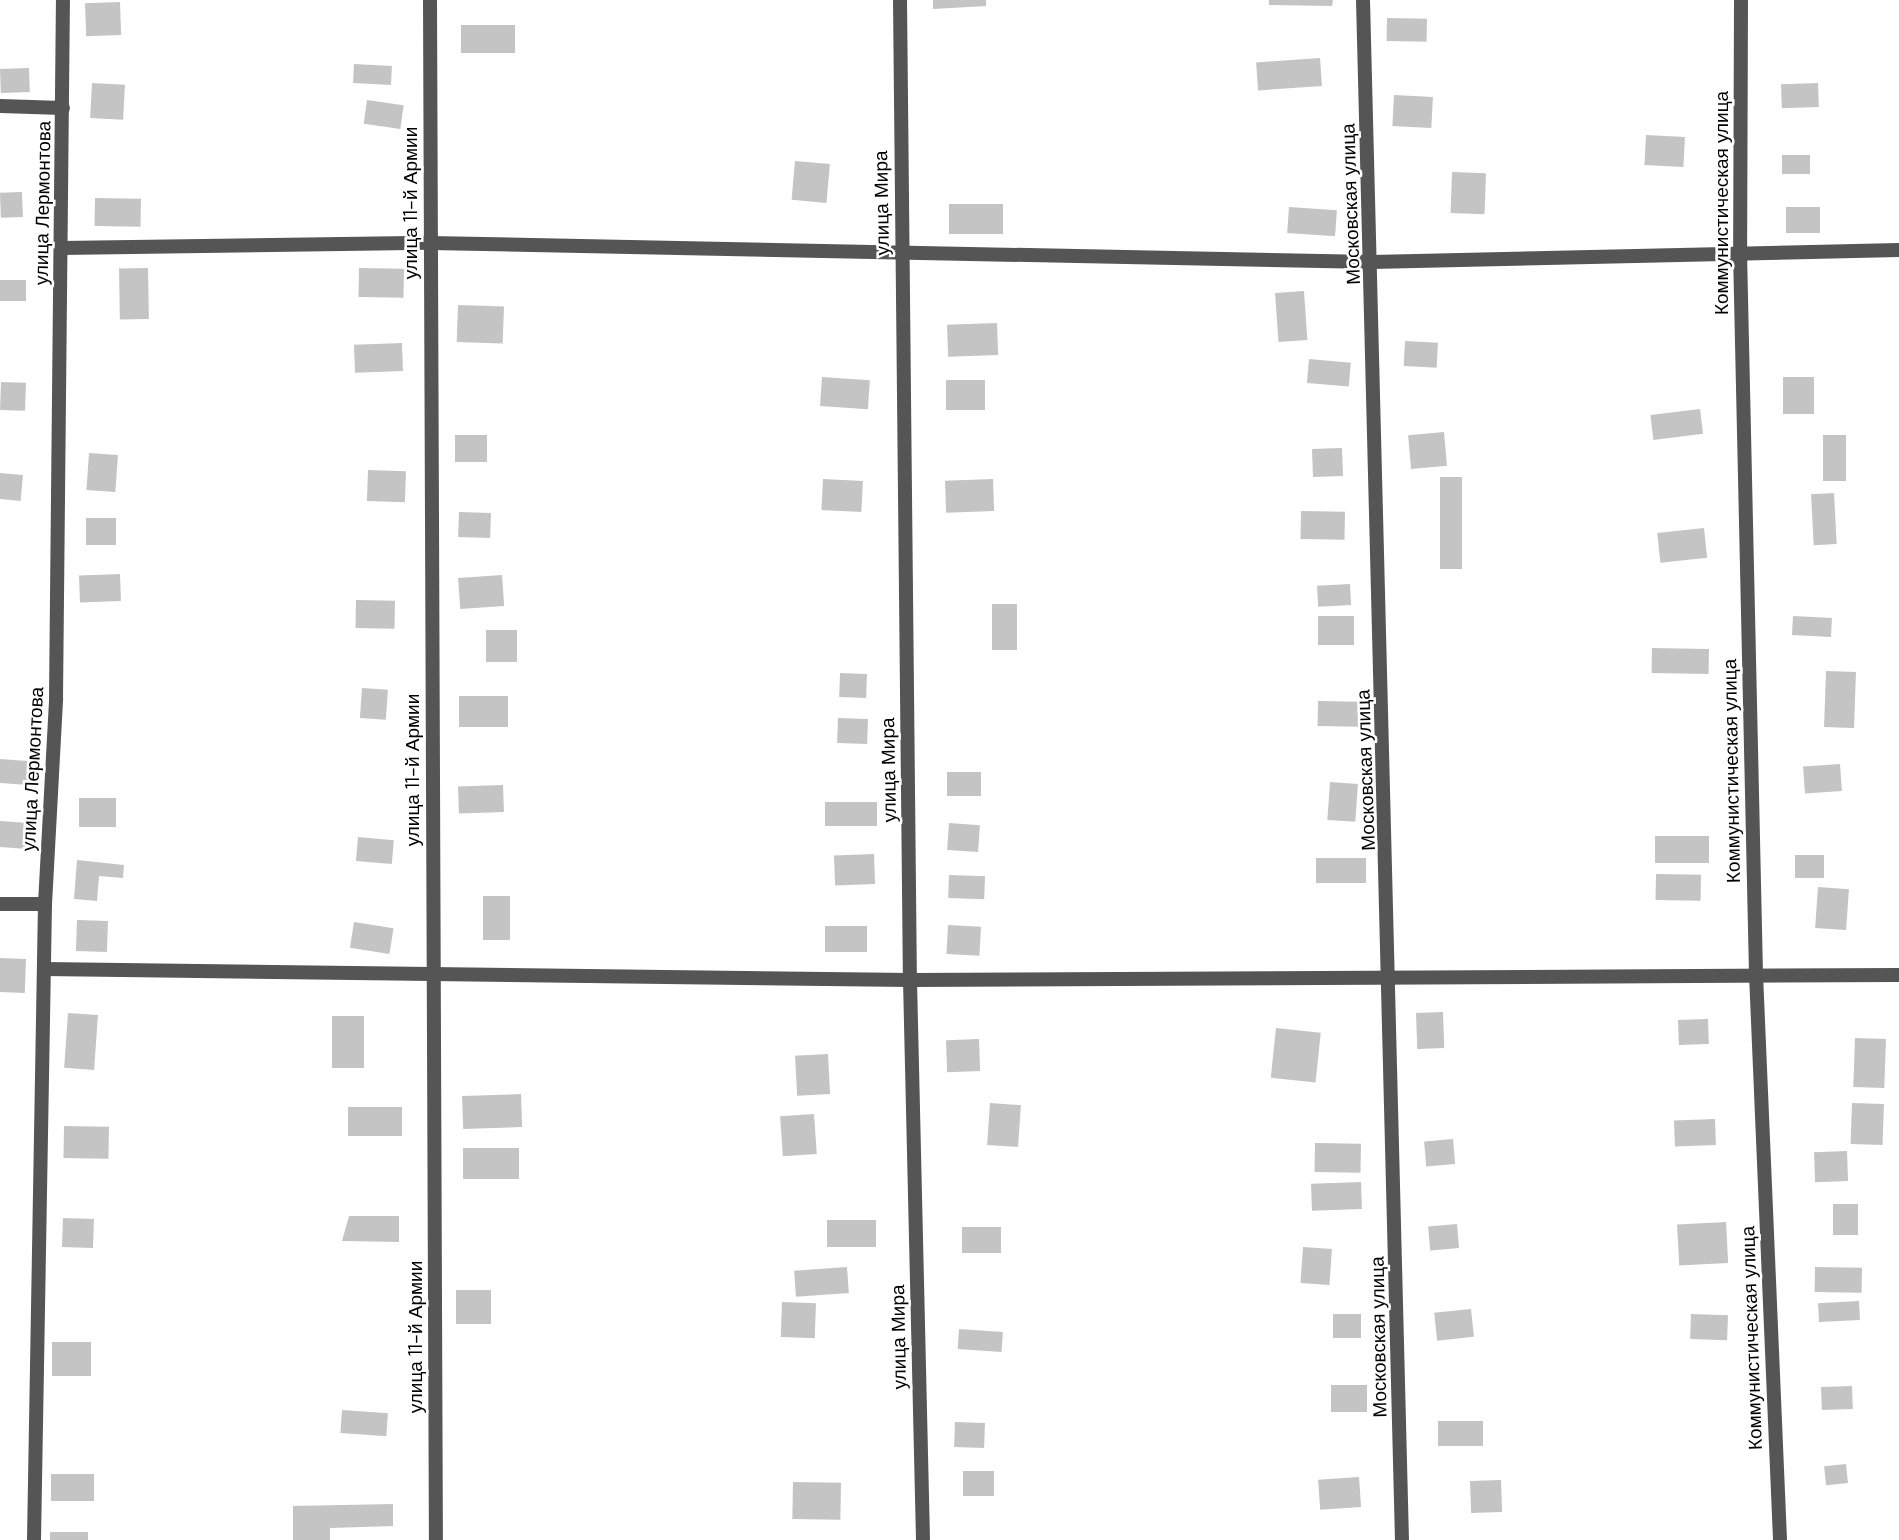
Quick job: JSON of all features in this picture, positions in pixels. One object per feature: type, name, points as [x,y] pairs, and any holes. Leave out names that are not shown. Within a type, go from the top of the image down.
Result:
[{"type":"street","name":"улица Лермонтова","points":[[34,1540],[45,904],[56,698],[63,0]]},
{"type":"street","name":"улица 11-й Армии","points":[[430,0],[436,1540]]},
{"type":"street","name":"улица Мира","points":[[900,0],[910,980],[923,1540]]},
{"type":"street","name":"Московская улица","points":[[1363,0],[1391,979],[1402,1540]]},
{"type":"street","name":"Коммунистическая улица","points":[[1741,0],[1740,252],[1756,974],[1780,1540]]},
{"type":"street","points":[[0,106],[63,108]]},
{"type":"street","points":[[61,248],[430,243],[1372,262],[1899,250]]},
{"type":"street","points":[[0,904],[45,904]]},
{"type":"street","points":[[44,969],[910,980],[1899,975]]},
{"type":"building","points":[[933,0],[986,0],[986,6],[933,9]]},
{"type":"building","points":[[1269,0],[1333,0],[1332,6],[1269,5]]},
{"type":"building","points":[[120,2],[121,35],[86,36],[85,3]]},
{"type":"building","points":[[1387,18],[1427,19],[1427,42],[1387,41]]},
{"type":"building","points":[[461,25],[515,25],[515,53],[461,53]]},
{"type":"building","points":[[1320,58],[1322,86],[1258,90],[1256,62]]},
{"type":"building","points":[[354,64],[392,66],[391,85],[353,83]]},
{"type":"building","points":[[29,68],[30,92],[1,93],[0,69]]},
{"type":"building","points":[[92,83],[125,85],[123,120],[90,118]]},
{"type":"building","points":[[1818,83],[1819,107],[1782,108],[1781,84]]},
{"type":"building","points":[[1394,95],[1433,97],[1431,128],[1392,126]]},
{"type":"building","points":[[367,100],[404,105],[400,129],[364,124]]},
{"type":"building","points":[[1646,135],[1685,137],[1683,167],[1644,165]]},
{"type":"building","points":[[1782,155],[1810,155],[1810,174],[1782,174]]},
{"type":"building","points":[[795,161],[830,164],[826,203],[792,200]]},
{"type":"building","points":[[1452,172],[1486,173],[1485,214],[1451,213]]},
{"type":"building","points":[[22,192],[23,217],[1,218],[0,193]]},
{"type":"building","points":[[95,198],[141,199],[141,227],[95,226]]},
{"type":"building","points":[[949,204],[1003,204],[1003,234],[949,234]]},
{"type":"building","points":[[1289,207],[1337,210],[1335,236],[1287,233]]},
{"type":"building","points":[[1786,207],[1820,207],[1820,233],[1786,233]]},
{"type":"building","points":[[148,268],[149,319],[120,319],[119,269]]},
{"type":"building","points":[[359,268],[404,269],[403,298],[358,297]]},
{"type":"building","points":[[0,280],[26,280],[26,301],[0,301]]},
{"type":"building","points":[[1304,291],[1307,340],[1278,342],[1275,293]]},
{"type":"building","points":[[458,305],[504,307],[503,344],[457,342]]},
{"type":"building","points":[[997,323],[998,355],[948,357],[947,325]]},
{"type":"building","points":[[1405,341],[1438,343],[1437,368],[1404,366]]},
{"type":"building","points":[[402,343],[403,371],[355,373],[354,345]]},
{"type":"building","points":[[1309,359],[1351,363],[1349,387],[1307,383]]},
{"type":"building","points":[[822,377],[870,380],[868,409],[820,406]]},
{"type":"building","points":[[1783,377],[1814,377],[1814,414],[1783,414]]},
{"type":"building","points":[[946,380],[985,380],[985,410],[946,410]]},
{"type":"building","points":[[1,382],[26,383],[25,411],[0,410]]},
{"type":"building","points":[[1700,409],[1703,434],[1653,440],[1650,415]]},
{"type":"building","points":[[1444,432],[1447,466],[1411,469],[1408,435]]},
{"type":"building","points":[[455,435],[487,435],[487,462],[455,462]]},
{"type":"building","points":[[1823,435],[1846,435],[1846,481],[1823,481]]},
{"type":"building","points":[[1342,448],[1343,476],[1313,477],[1312,449]]},
{"type":"building","points":[[89,453],[118,455],[115,492],[86,490]]},
{"type":"building","points":[[368,470],[406,471],[405,502],[367,501]]},
{"type":"building","points":[[0,473],[23,475],[21,501],[0,499]]},
{"type":"building","points":[[1440,477],[1462,477],[1462,569],[1440,569]]},
{"type":"building","points":[[823,479],[863,481],[861,512],[821,510]]},
{"type":"building","points":[[993,479],[994,511],[946,513],[945,481]]},
{"type":"building","points":[[1834,493],[1837,544],[1814,545],[1811,494]]},
{"type":"building","points":[[1301,511],[1345,512],[1345,540],[1301,539]]},
{"type":"building","points":[[459,512],[491,513],[490,538],[458,537]]},
{"type":"building","points":[[86,518],[116,518],[116,545],[86,545]]},
{"type":"building","points":[[1704,528],[1707,558],[1660,563],[1657,533]]},
{"type":"building","points":[[120,574],[121,601],[80,602],[79,575]]},
{"type":"building","points":[[502,575],[504,606],[460,609],[458,578]]},
{"type":"building","points":[[1350,584],[1351,605],[1318,607],[1317,586]]},
{"type":"building","points":[[356,600],[395,601],[395,629],[356,628]]},
{"type":"building","points":[[992,604],[1017,604],[1017,650],[992,650]]},
{"type":"building","points":[[1318,616],[1354,616],[1354,645],[1318,645]]},
{"type":"building","points":[[1793,616],[1832,618],[1831,637],[1792,635]]},
{"type":"building","points":[[486,630],[517,630],[517,662],[486,662]]},
{"type":"building","points":[[1652,648],[1709,649],[1709,674],[1652,673]]},
{"type":"building","points":[[1826,671],[1856,672],[1854,728],[1824,727]]},
{"type":"building","points":[[840,673],[867,674],[866,698],[839,697]]},
{"type":"building","points":[[362,688],[388,690],[386,720],[360,718]]},
{"type":"building","points":[[459,696],[508,696],[508,727],[459,727]]},
{"type":"building","points":[[1318,701],[1359,702],[1359,727],[1318,726]]},
{"type":"building","points":[[838,718],[868,719],[867,744],[837,743]]},
{"type":"building","points":[[0,759],[31,761],[29,785],[0,783]]},
{"type":"building","points":[[1840,764],[1842,791],[1805,794],[1803,767]]},
{"type":"building","points":[[947,772],[981,772],[981,796],[947,796]]},
{"type":"building","points":[[1330,782],[1358,784],[1355,822],[1327,820]]},
{"type":"building","points":[[503,785],[504,812],[459,814],[458,787]]},
{"type":"building","points":[[79,798],[116,798],[116,827],[79,827]]},
{"type":"building","points":[[825,802],[877,802],[877,826],[825,826]]},
{"type":"building","points":[[0,821],[32,823],[30,849],[0,847]]},
{"type":"building","points":[[949,823],[980,825],[978,852],[947,850]]},
{"type":"building","points":[[1655,836],[1709,836],[1709,863],[1655,863]]},
{"type":"building","points":[[358,837],[394,840],[392,864],[356,861]]},
{"type":"building","points":[[874,854],[875,884],[835,885],[834,855]]},
{"type":"building","points":[[1795,855],[1824,855],[1824,878],[1795,878]]},
{"type":"building","points":[[1316,858],[1366,858],[1366,883],[1316,883]]},
{"type":"building","points":[[77,860],[124,865],[123,878],[99,876],[97,901],[74,899]]},
{"type":"building","points":[[1656,874],[1701,875],[1701,901],[1656,900]]},
{"type":"building","points":[[949,875],[985,876],[984,899],[948,898]]},
{"type":"building","points":[[1818,887],[1849,889],[1846,930],[1815,928]]},
{"type":"building","points":[[483,896],[510,896],[510,940],[483,940]]},
{"type":"building","points":[[77,920],[108,921],[107,952],[76,951]]},
{"type":"building","points":[[354,922],[394,928],[389,954],[350,948]]},
{"type":"building","points":[[948,925],[981,927],[979,956],[946,954]]},
{"type":"building","points":[[825,926],[867,926],[867,952],[825,952]]},
{"type":"building","points":[[0,958],[26,959],[25,993],[0,992]]},
{"type":"building","points":[[1443,1012],[1444,1048],[1417,1049],[1416,1013]]},
{"type":"building","points":[[68,1013],[98,1015],[94,1070],[64,1068]]},
{"type":"building","points":[[332,1016],[364,1016],[364,1068],[332,1068]]},
{"type":"building","points":[[1708,1019],[1709,1044],[1679,1045],[1678,1020]]},
{"type":"building","points":[[1276,1028],[1321,1033],[1316,1082],[1271,1078]]},
{"type":"building","points":[[1855,1038],[1886,1039],[1884,1088],[1853,1087]]},
{"type":"building","points":[[979,1039],[980,1071],[947,1072],[946,1040]]},
{"type":"building","points":[[828,1054],[830,1094],[797,1096],[795,1056]]},
{"type":"building","points":[[521,1094],[522,1127],[463,1129],[462,1096]]},
{"type":"building","points":[[990,1103],[1021,1105],[1018,1147],[987,1145]]},
{"type":"building","points":[[1852,1103],[1884,1104],[1883,1145],[1851,1144]]},
{"type":"building","points":[[348,1107],[402,1107],[402,1136],[348,1136]]},
{"type":"building","points":[[814,1114],[817,1154],[783,1156],[780,1116]]},
{"type":"building","points":[[1715,1119],[1716,1145],[1675,1146],[1674,1120]]},
{"type":"building","points":[[64,1126],[109,1127],[108,1159],[63,1158]]},
{"type":"building","points":[[1453,1139],[1455,1164],[1426,1166],[1424,1142]]},
{"type":"building","points":[[1315,1143],[1361,1144],[1360,1173],[1314,1172]]},
{"type":"building","points":[[463,1148],[519,1148],[519,1179],[463,1179]]},
{"type":"building","points":[[1847,1151],[1848,1181],[1815,1182],[1814,1152]]},
{"type":"building","points":[[1361,1182],[1362,1209],[1312,1211],[1311,1184]]},
{"type":"building","points":[[1833,1204],[1858,1204],[1858,1235],[1833,1235]]},
{"type":"building","points":[[349,1216],[399,1216],[399,1242],[342,1241]]},
{"type":"building","points":[[63,1218],[94,1219],[93,1248],[62,1247]]},
{"type":"building","points":[[827,1220],[876,1220],[876,1247],[827,1247]]},
{"type":"building","points":[[1726,1222],[1728,1263],[1679,1266],[1677,1225]]},
{"type":"building","points":[[1457,1224],[1459,1248],[1430,1250],[1428,1227]]},
{"type":"building","points":[[962,1227],[1001,1227],[1001,1253],[962,1253]]},
{"type":"building","points":[[1303,1247],[1332,1249],[1329,1285],[1300,1283]]},
{"type":"building","points":[[847,1267],[849,1293],[796,1297],[794,1271]]},
{"type":"building","points":[[1815,1267],[1862,1268],[1862,1293],[1815,1292]]},
{"type":"building","points":[[456,1290],[491,1290],[491,1324],[456,1324]]},
{"type":"building","points":[[1859,1301],[1860,1320],[1819,1322],[1818,1303]]},
{"type":"building","points":[[782,1302],[816,1303],[815,1338],[781,1337]]},
{"type":"building","points":[[1471,1309],[1474,1337],[1437,1341],[1434,1313]]},
{"type":"building","points":[[1333,1314],[1361,1314],[1361,1338],[1333,1338]]},
{"type":"building","points":[[1691,1314],[1728,1315],[1727,1340],[1690,1339]]},
{"type":"building","points":[[959,1329],[1003,1332],[1001,1352],[958,1349]]},
{"type":"building","points":[[52,1342],[91,1342],[91,1376],[52,1376]]},
{"type":"building","points":[[1331,1385],[1367,1385],[1367,1412],[1331,1412]]},
{"type":"building","points":[[1852,1386],[1853,1409],[1822,1410],[1821,1387]]},
{"type":"building","points":[[342,1410],[388,1413],[386,1436],[340,1433]]},
{"type":"building","points":[[1438,1421],[1483,1421],[1483,1446],[1438,1446]]},
{"type":"building","points":[[955,1422],[985,1423],[984,1448],[954,1447]]},
{"type":"building","points":[[1846,1464],[1848,1483],[1826,1485],[1824,1466]]},
{"type":"building","points":[[963,1471],[994,1471],[994,1496],[963,1496]]},
{"type":"building","points":[[51,1474],[94,1474],[94,1501],[51,1501]]},
{"type":"building","points":[[1359,1477],[1361,1507],[1320,1510],[1318,1480]]},
{"type":"building","points":[[1501,1480],[1502,1512],[1471,1513],[1470,1481]]},
{"type":"building","points":[[793,1482],[841,1483],[840,1520],[792,1519]]},
{"type":"building","points":[[393,1504],[393,1526],[330,1528],[330,1540],[293,1540],[293,1506]]},
{"type":"building","points":[[50,1532],[88,1532],[88,1540],[50,1540]]}]
